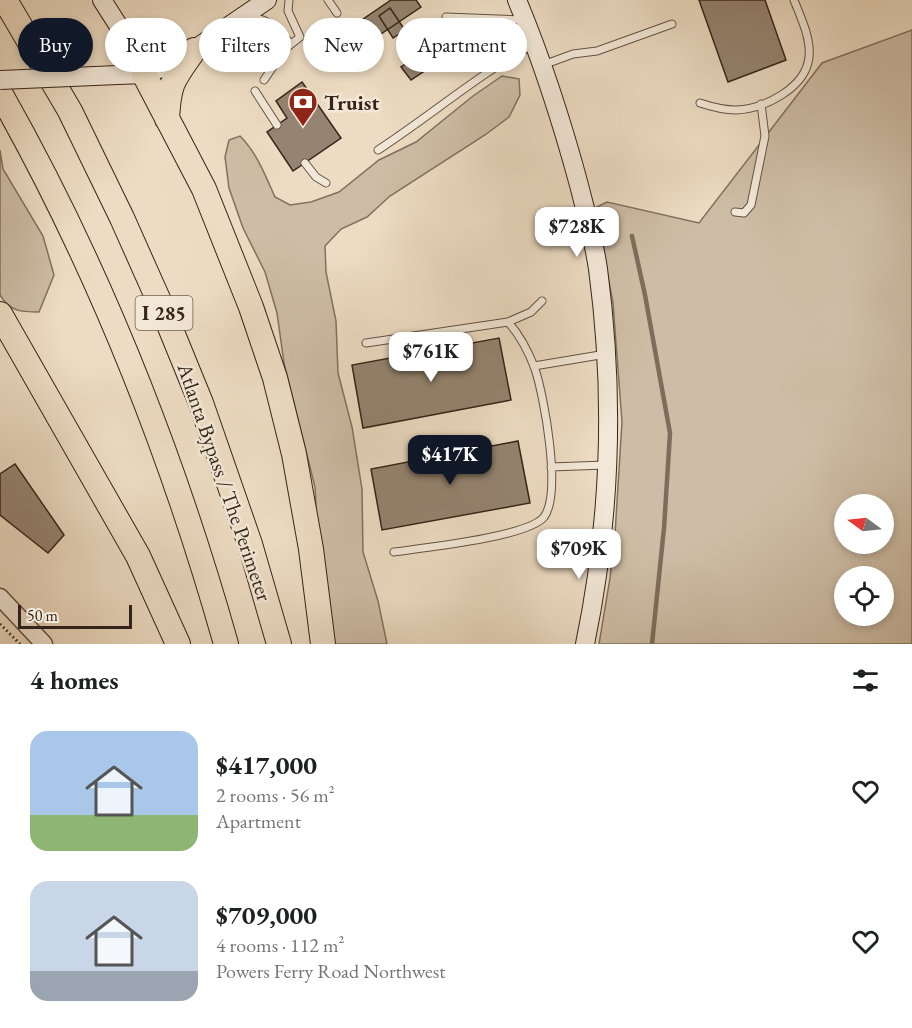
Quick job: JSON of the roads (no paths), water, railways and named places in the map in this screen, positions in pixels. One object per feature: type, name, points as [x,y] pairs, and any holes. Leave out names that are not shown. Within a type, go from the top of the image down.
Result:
[{"type":"highway","name":"Atlanta Bypass / The Perimeter","points":[[5,0],[70,111],[163,310],[201,403],[220,457],[250,544],[279,644]]},
{"type":"highway","points":[[167,120],[170,88],[175,75],[194,50]]},
{"type":"highway","points":[[144,74],[204,189],[252,306],[294,454],[311,549],[322,644]]},
{"type":"highway","name":"I 285","points":[[0,93],[55,198],[112,319],[163,446],[208,580],[226,644]]},
{"type":"highway","points":[[0,314],[133,546],[178,644]]},
{"type":"main road","points":[[102,0],[125,36],[144,74]]},
{"type":"main road","points":[[0,80],[144,74],[173,64],[267,0]]},
{"type":"main road","points":[[517,0],[524,18]]},
{"type":"main road","points":[[527,25],[543,65],[569,147],[585,209],[597,268],[606,354],[609,413],[608,465],[602,546],[585,644]]},
{"type":"street","points":[[0,597],[44,644]]},
{"type":"lane","points":[[289,0],[288,11],[300,37],[291,43]]},
{"type":"lane","points":[[328,0],[337,13]]},
{"type":"lane","points":[[700,104],[737,110],[756,107],[785,93],[797,84],[804,75],[809,59],[809,45],[794,0]]},
{"type":"lane","points":[[243,16],[256,18]]},
{"type":"lane","points":[[446,17],[472,18]]},
{"type":"lane","points":[[543,65],[582,52],[597,51],[672,24]]},
{"type":"lane","points":[[378,150],[499,64],[535,43]]},
{"type":"lane","points":[[264,80],[270,72]]},
{"type":"lane","points":[[255,90],[278,124]]},
{"type":"lane","points":[[735,212],[744,213],[751,205],[765,136],[761,104]]},
{"type":"lane","points":[[305,163],[316,177],[326,183]]},
{"type":"lane","points":[[366,343],[507,322],[531,312],[542,302]]},
{"type":"lane","points":[[394,552],[497,535],[530,527],[544,517],[551,499],[551,467],[546,414],[534,366],[515,330],[507,322]]},
{"type":"lane","points":[[534,366],[606,354]]},
{"type":"lane","points":[[551,467],[608,465]]},
{"type":"waterway","points":[[632,236],[670,433],[664,528],[652,644]]},
{"type":"place","name":"Truist","points":[[303,128]]}]
